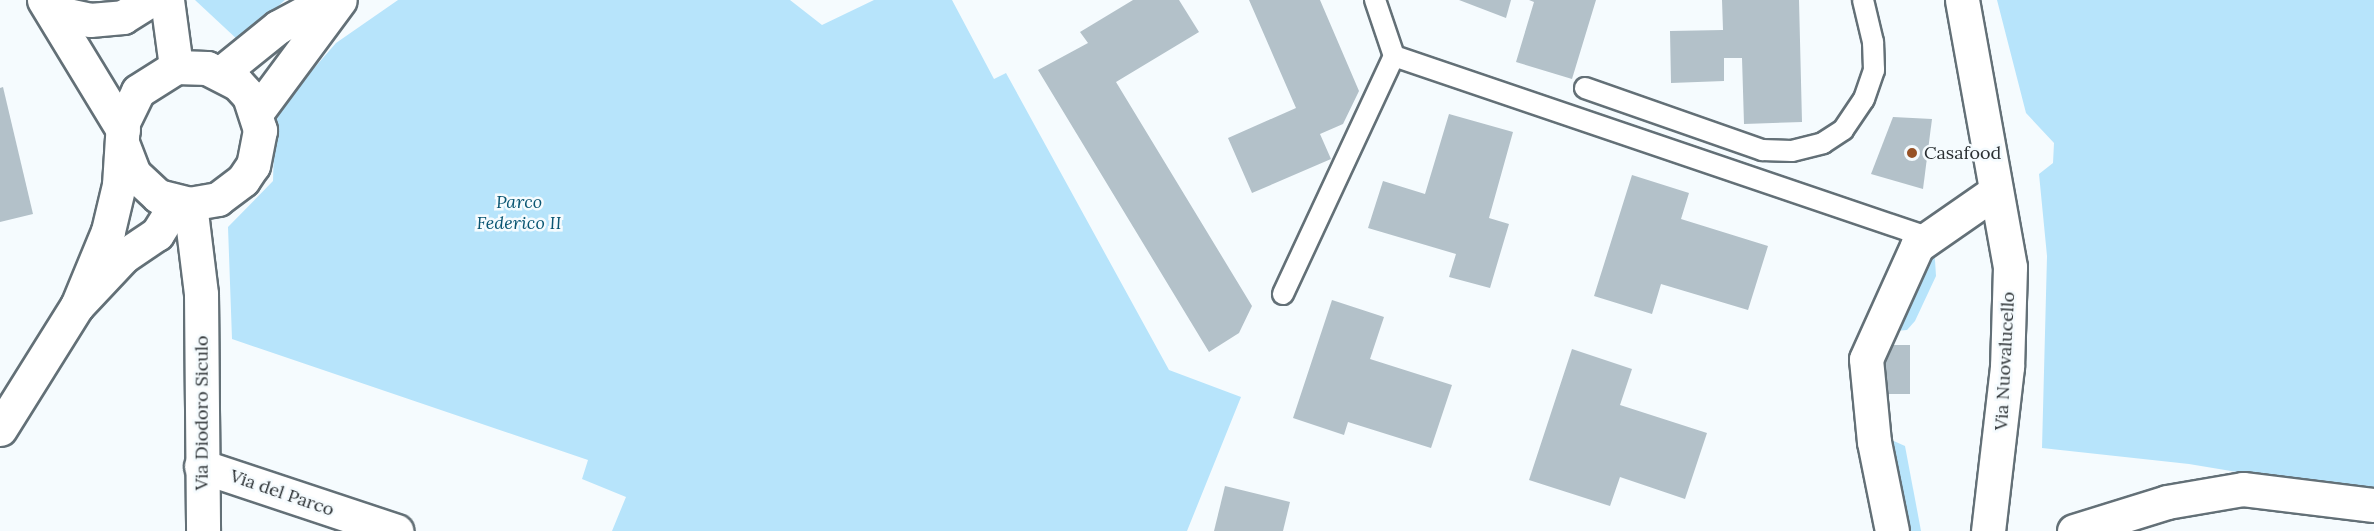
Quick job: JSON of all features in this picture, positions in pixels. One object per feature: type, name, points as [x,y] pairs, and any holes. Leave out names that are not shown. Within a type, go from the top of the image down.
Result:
[{"type":"street","points":[[49,6],[90,20],[123,17],[150,0]]},
{"type":"street","points":[[0,429],[77,306],[108,231],[129,104],[162,74],[167,0]]},
{"type":"street","points":[[91,73],[125,83],[162,74],[221,73],[278,27],[328,0]]},
{"type":"street","points":[[257,112],[340,0]]},
{"type":"street","name":"Via Nuovalucello","points":[[1962,0],[2010,267],[2008,356],[1999,472],[1988,531]]},
{"type":"street","points":[[49,6],[91,73],[122,136],[134,174],[158,196],[183,204],[229,192]]},
{"type":"street","points":[[201,294],[210,233],[229,192],[253,165],[260,130],[257,112],[249,96],[221,73]]},
{"type":"street","points":[[1892,531],[1874,442],[1866,359],[1917,246],[1996,191]]},
{"type":"street","points":[[183,204],[201,294]]},
{"type":"street","points":[[77,306],[124,256],[157,234],[183,204]]},
{"type":"street","name":"Via Diodoro Siculo","points":[[201,294],[203,531]]},
{"type":"street","name":"Via del Parco","points":[[201,466],[396,531]]},
{"type":"street","points":[[2074,531],[2167,502],[2243,489],[2374,505]]},
{"type":"lane","points":[[1283,294],[1394,56],[1374,0]]},
{"type":"lane","points":[[1585,88],[1762,150],[1792,152],[1823,143],[1843,130],[1864,99],[1874,70],[1873,42],[1863,0]]},
{"type":"lane","points":[[1394,56],[1927,237]]},
{"type":"green space","points":[[195,0],[285,0],[239,41]]},
{"type":"green space","name":"Parco Federico II","points":[[398,0],[790,0],[822,25],[874,0],[952,0],[994,79],[1006,73],[1169,370],[1241,397],[1187,531],[612,531],[626,497],[582,479],[588,460],[232,339],[228,227],[273,181],[275,113],[336,43]]},
{"type":"green space","points":[[1997,0],[2374,0],[2374,495],[2189,464],[2042,448],[2047,256],[2039,174],[2053,163],[2054,143],[2026,113]]},
{"type":"green space","points":[[1934,245],[1936,276],[1915,321],[1907,330],[1884,332]]},
{"type":"green space","points":[[1887,438],[1905,446],[1921,531],[1904,531]]},
{"type":"building","points":[[1133,0],[1179,0],[1199,32],[1116,82],[1252,306],[1239,333],[1209,352],[1038,70],[1088,43],[1080,32]]},
{"type":"building","points":[[1249,0],[1320,0],[1359,91],[1343,124],[1320,134],[1331,159],[1252,193],[1228,138],[1296,108]]},
{"type":"building","points":[[1459,0],[1511,0],[1506,18]]},
{"type":"building","points":[[1529,0],[1596,0],[1572,79],[1516,62],[1534,2]]},
{"type":"building","points":[[1722,0],[1799,0],[1802,122],[1744,124],[1742,58],[1724,58],[1724,81],[1671,83],[1670,31],[1723,30]]},
{"type":"building","points":[[3,87],[33,214],[0,222],[0,88]]},
{"type":"building","points":[[1449,114],[1513,132],[1489,218],[1509,224],[1490,288],[1449,277],[1456,254],[1368,228],[1383,181],[1425,194]]},
{"type":"building","points":[[1893,117],[1932,119],[1923,189],[1871,174]]},
{"type":"building","points":[[1632,175],[1689,193],[1681,219],[1768,246],[1748,310],[1661,284],[1652,314],[1594,296]]},
{"type":"building","points":[[1332,300],[1384,317],[1370,359],[1452,385],[1431,448],[1348,422],[1344,435],[1293,418]]},
{"type":"building","points":[[1886,345],[1910,345],[1910,394],[1886,394]]},
{"type":"building","points":[[1572,349],[1632,369],[1620,405],[1707,433],[1685,499],[1620,477],[1610,506],[1529,480]]},
{"type":"building","points":[[1225,486],[1290,502],[1283,531],[1214,531]]},
{"type":"place","name":"Casafood","points":[[1912,153]]}]
